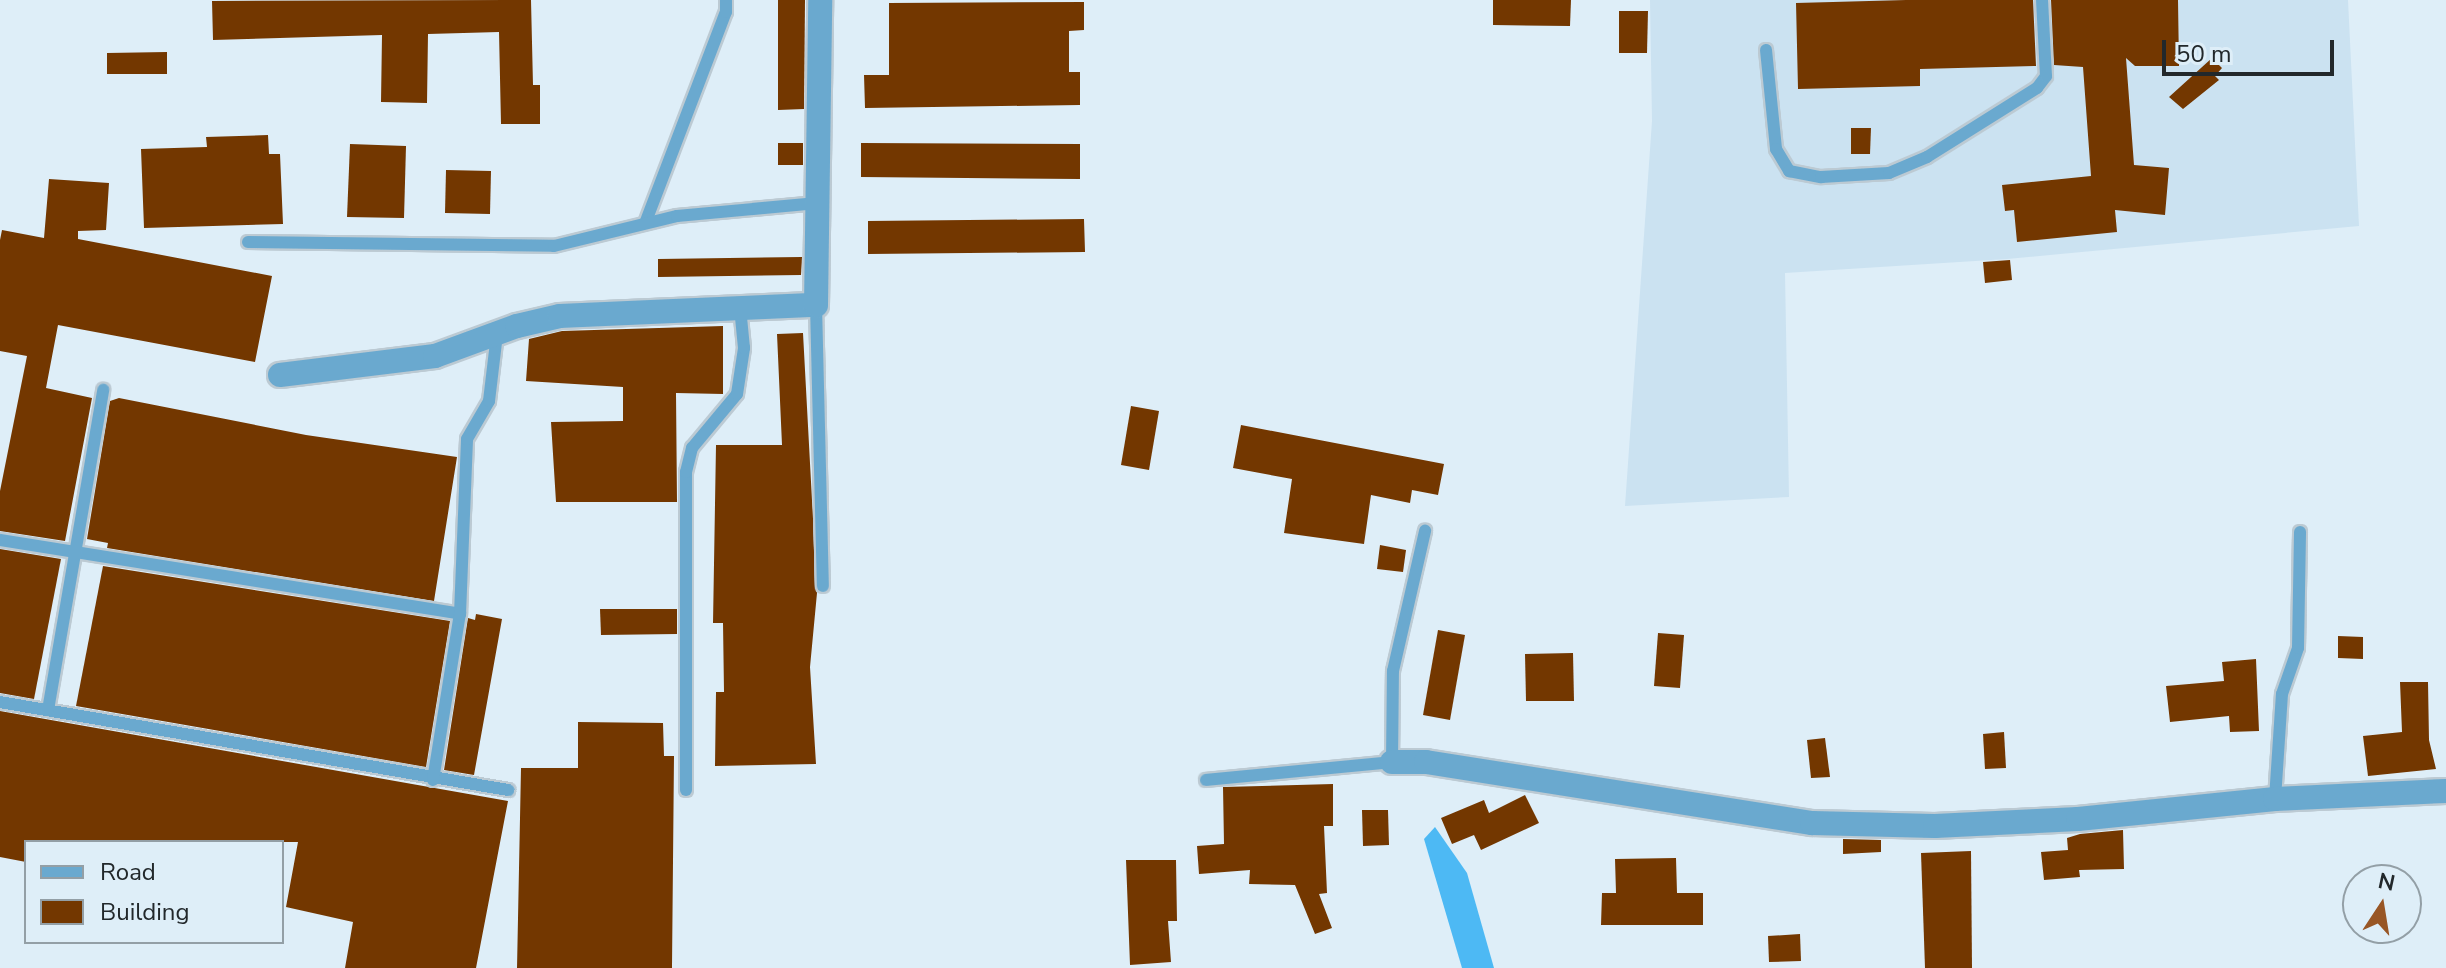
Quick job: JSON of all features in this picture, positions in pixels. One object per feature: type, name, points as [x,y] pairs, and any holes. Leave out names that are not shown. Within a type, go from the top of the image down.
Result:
[{"type":"street","points":[[280,375],[435,356],[560,316],[816,305],[820,0]]},
{"type":"street","points":[[1392,762],[1426,762],[1812,823],[1935,826],[2078,819],[2275,799],[2446,791]]},
{"type":"lane","points":[[646,221],[726,12],[726,0]]},
{"type":"lane","points":[[1766,50],[1776,149],[1789,171],[1821,177],[1889,173],[1927,157],[2037,88],[2046,76],[2042,0]]},
{"type":"lane","points":[[248,242],[554,246],[646,221],[817,203]]},
{"type":"lane","points":[[816,305],[823,586]]},
{"type":"lane","points":[[686,790],[686,472],[692,448],[737,394],[744,348],[740,307]]},
{"type":"lane","points":[[433,780],[460,614],[467,439],[489,401],[497,334]]},
{"type":"lane","points":[[48,710],[103,390]]},
{"type":"lane","points":[[1206,780],[1392,762],[1393,671],[1425,531]]},
{"type":"lane","points":[[2275,799],[2282,694],[2298,648],[2300,532]]},
{"type":"lane","points":[[0,540],[460,614]]},
{"type":"lane","points":[[0,702],[433,780],[508,790]]},
{"type":"shaded area","points":[[1650,0],[2348,0],[2359,226],[2007,259],[1785,273],[1789,497],[1625,506],[1652,121]]},
{"type":"water","points":[[1435,827],[1467,873],[1494,968],[1462,968],[1424,839]]},
{"type":"building","points":[[531,0],[533,85],[540,85],[540,124],[501,124],[499,32],[428,34],[427,103],[381,102],[382,35],[213,40],[212,1]]},
{"type":"building","points":[[778,0],[805,0],[804,109],[778,110]]},
{"type":"building","points":[[1493,0],[1571,0],[1570,26],[1493,25]]},
{"type":"building","points":[[2033,0],[2036,66],[1920,69],[1920,86],[1798,89],[1796,3]]},
{"type":"building","points":[[2051,0],[2178,0],[2179,66],[2135,66],[2126,58],[2134,165],[2169,168],[2165,215],[2115,210],[2117,232],[2017,242],[2014,210],[2005,211],[2002,185],[2091,176],[2083,67],[2054,65]]},
{"type":"building","points":[[1084,2],[1084,30],[1069,31],[1069,72],[1080,72],[1080,105],[865,108],[864,75],[889,75],[889,3]]},
{"type":"building","points":[[1619,11],[1648,11],[1647,53],[1619,53]]},
{"type":"building","points":[[167,52],[167,74],[107,74],[107,53]]},
{"type":"building","points":[[2212,58],[2222,68],[2215,76],[2219,80],[2183,109],[2169,97]]},
{"type":"building","points":[[1851,128],[1871,128],[1870,154],[1851,154]]},
{"type":"building","points":[[268,135],[269,154],[280,154],[283,224],[144,228],[141,149],[207,147],[206,137]]},
{"type":"building","points":[[778,143],[803,143],[803,165],[778,165]]},
{"type":"building","points":[[861,143],[1080,144],[1080,179],[861,177]]},
{"type":"building","points":[[350,144],[406,146],[404,218],[347,217]]},
{"type":"building","points":[[446,170],[491,171],[490,214],[445,213]]},
{"type":"building","points":[[49,179],[109,183],[106,230],[78,231],[78,239],[272,276],[255,362],[58,325],[46,388],[92,398],[65,541],[0,531],[0,491],[27,356],[0,351],[0,240],[2,230],[44,238]]},
{"type":"building","points":[[1084,219],[1085,252],[868,254],[868,221]]},
{"type":"building","points":[[802,257],[801,275],[658,277],[658,259]]},
{"type":"building","points":[[2010,260],[2012,280],[1985,283],[1983,262]]},
{"type":"building","points":[[723,326],[723,394],[676,393],[677,502],[556,502],[551,422],[623,421],[623,387],[526,381],[529,339],[562,331]]},
{"type":"building","points":[[803,333],[817,593],[810,667],[816,764],[715,766],[716,692],[724,692],[723,623],[713,623],[716,445],[782,445],[777,334]]},
{"type":"building","points":[[119,398],[306,435],[457,457],[434,601],[107,548],[108,543],[87,539],[110,401]]},
{"type":"building","points":[[1131,406],[1159,411],[1149,470],[1121,465]]},
{"type":"building","points":[[1241,425],[1444,464],[1438,495],[1412,490],[1410,503],[1371,495],[1364,544],[1284,533],[1292,479],[1233,468]]},
{"type":"building","points":[[1380,545],[1406,550],[1403,572],[1377,569]]},
{"type":"building","points":[[0,549],[61,559],[34,699],[0,693]]},
{"type":"building","points":[[103,566],[450,621],[426,767],[76,706]]},
{"type":"building","points":[[600,609],[677,609],[677,634],[601,635]]},
{"type":"building","points":[[476,614],[502,619],[474,775],[444,770],[468,618],[475,620]]},
{"type":"building","points":[[1438,630],[1465,635],[1450,720],[1423,715]]},
{"type":"building","points":[[1658,633],[1684,635],[1680,688],[1654,686]]},
{"type":"building","points":[[2338,636],[2363,637],[2363,659],[2338,658]]},
{"type":"building","points":[[1573,653],[1574,701],[1526,701],[1525,654]]},
{"type":"building","points":[[2256,659],[2259,731],[2230,732],[2229,716],[2170,722],[2166,686],[2224,681],[2222,662]]},
{"type":"building","points":[[2400,682],[2428,682],[2429,740],[2436,769],[2368,776],[2363,736],[2402,732]]},
{"type":"building","points":[[0,711],[508,801],[476,968],[345,968],[353,922],[286,907],[298,842],[24,840],[24,862],[0,857]]},
{"type":"building","points":[[578,722],[663,723],[664,756],[674,756],[672,968],[517,968],[521,768],[578,768]]},
{"type":"building","points":[[2004,732],[2006,768],[1985,769],[1983,734]]},
{"type":"building","points":[[1825,738],[1830,777],[1811,778],[1807,740]]},
{"type":"building","points":[[1333,784],[1333,826],[1324,826],[1327,893],[1319,894],[1332,928],[1315,934],[1295,885],[1249,884],[1250,870],[1199,874],[1197,846],[1224,844],[1223,787]]},
{"type":"building","points":[[1525,795],[1539,823],[1481,850],[1474,835],[1452,844],[1441,818],[1484,800],[1489,813]]},
{"type":"building","points":[[1362,810],[1388,810],[1389,845],[1363,846]]},
{"type":"building","points":[[2123,830],[2124,869],[2079,870],[2080,877],[2044,880],[2041,852],[2068,850],[2067,838],[2080,834]]},
{"type":"building","points":[[1843,839],[1881,840],[1881,852],[1843,854]]},
{"type":"building","points":[[1971,851],[1972,968],[1925,968],[1921,853]]},
{"type":"building","points":[[1676,858],[1677,893],[1703,893],[1703,925],[1601,925],[1602,893],[1616,893],[1615,859]]},
{"type":"building","points":[[1126,860],[1176,860],[1177,921],[1168,921],[1171,962],[1130,965]]},
{"type":"building","points":[[1800,934],[1801,961],[1769,962],[1768,936]]}]
